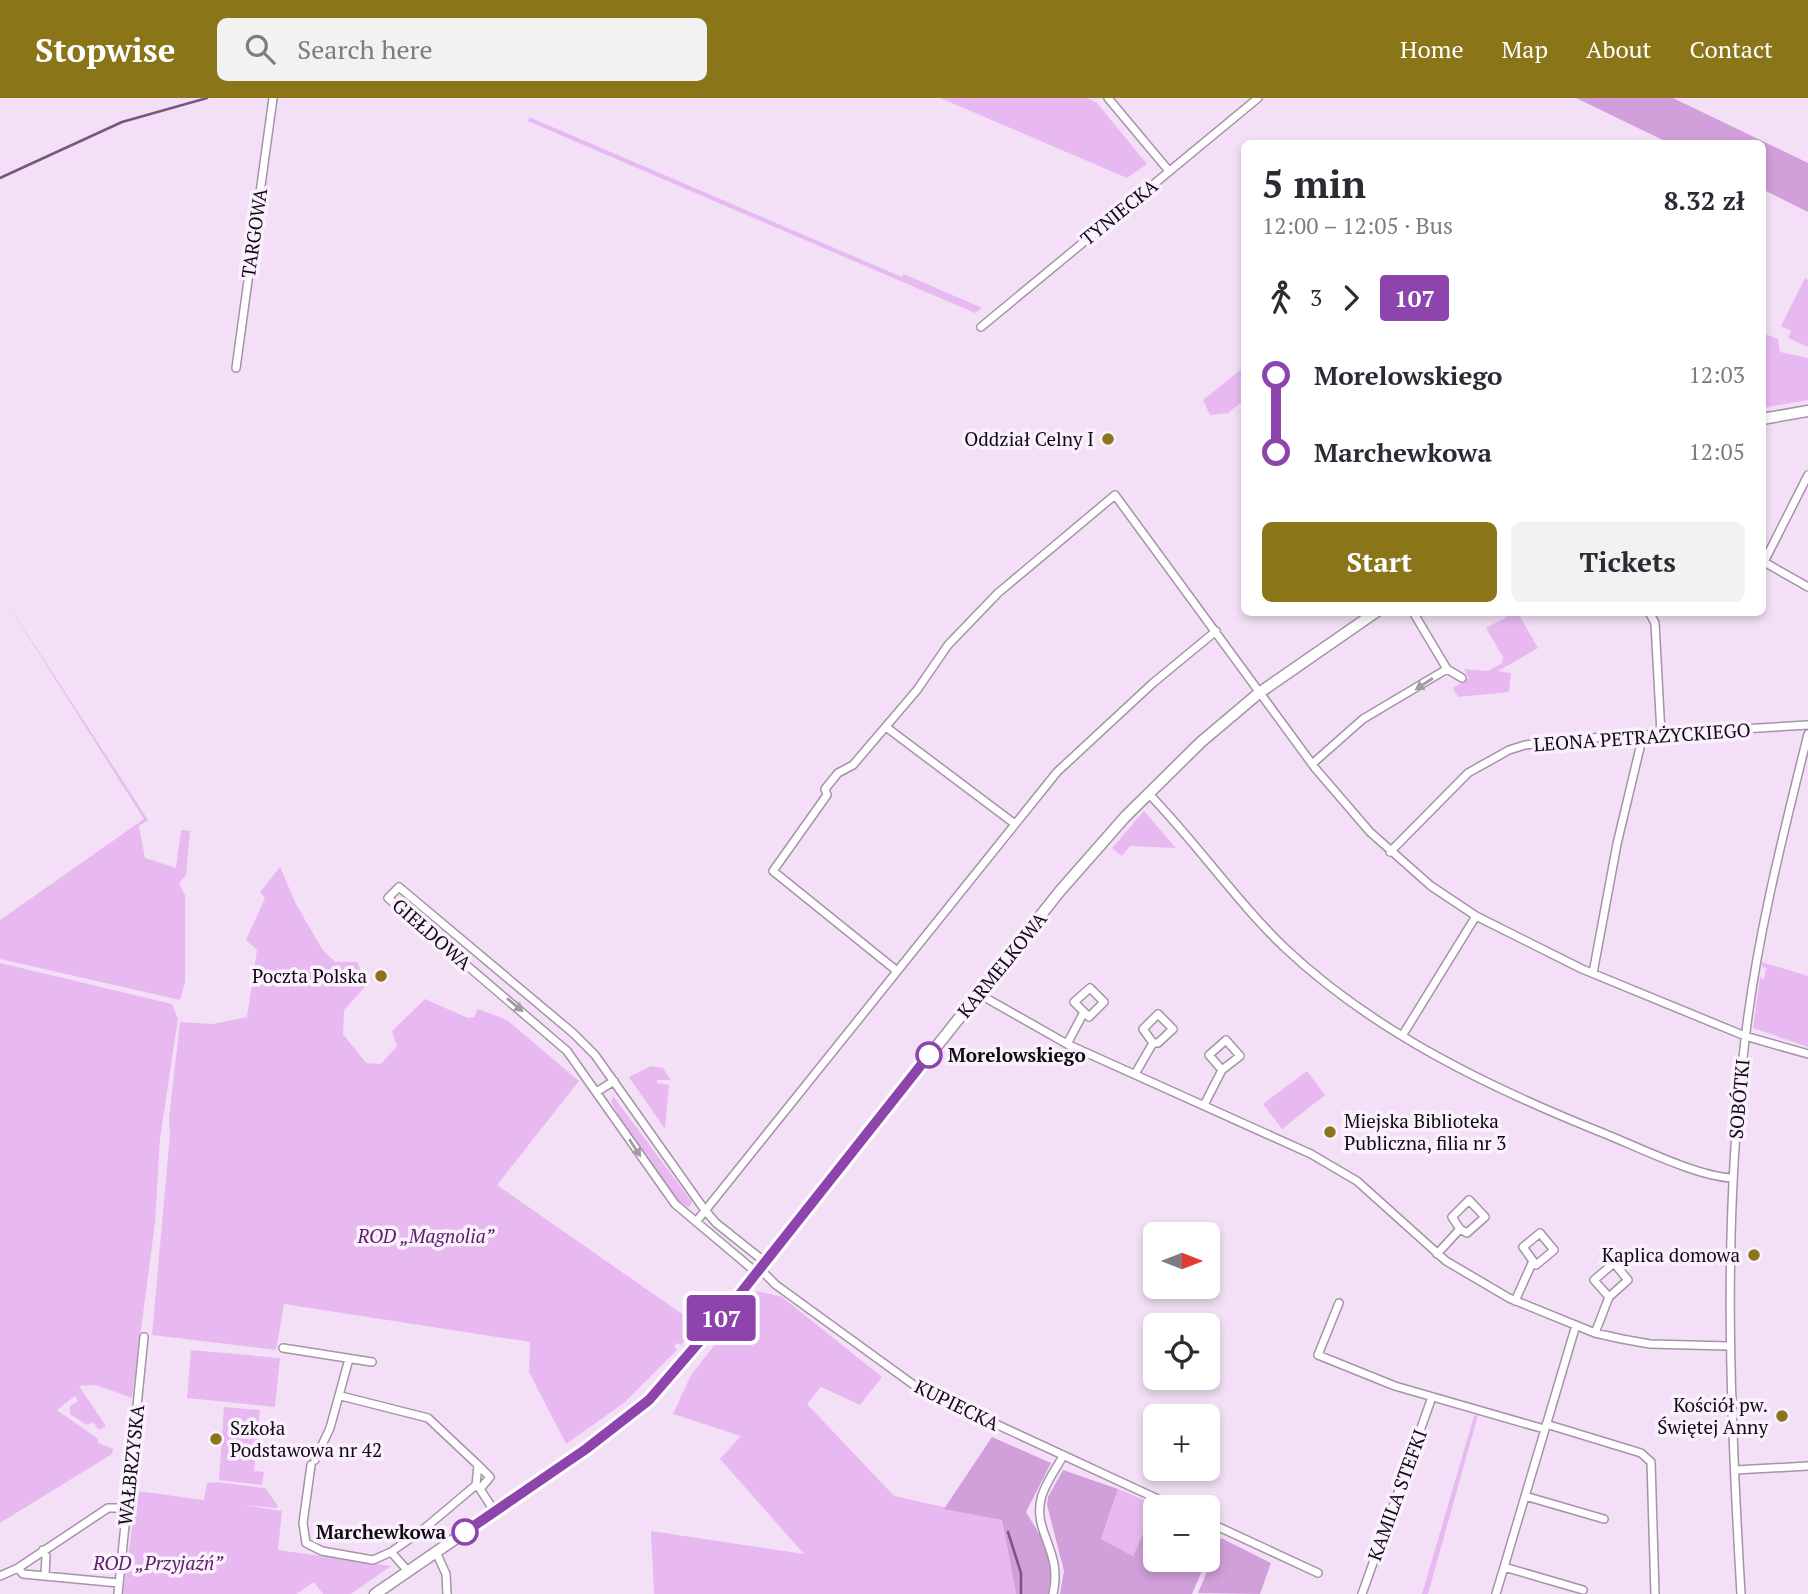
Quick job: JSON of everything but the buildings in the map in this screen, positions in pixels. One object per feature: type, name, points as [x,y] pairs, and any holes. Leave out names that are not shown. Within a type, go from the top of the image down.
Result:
[{"type":"street","name":"TARGOWA","points":[[236,368],[273,98]]},
{"type":"street","points":[[1108,98],[1168,171]]},
{"type":"street","name":"TYNIECKA","points":[[981,327],[1258,98]]},
{"type":"street","points":[[1766,418],[1808,411]]},
{"type":"street","points":[[1766,558],[1808,475]]},
{"type":"street","points":[[897,971],[773,871],[808,825],[827,795],[825,789],[838,773],[853,765],[886,727],[948,645],[998,593],[1115,495],[1312,764],[1390,852],[1431,886],[1476,916],[1592,973],[1745,1036],[1808,1055]]},
{"type":"street","points":[[1766,563],[1808,587]]},
{"type":"street","name":"KARMELKOWA","points":[[375,1594],[586,1449],[649,1400],[760,1268],[1060,891],[1148,793],[1259,693],[1371,616]]},
{"type":"street","points":[[1415,616],[1447,669],[1462,678]]},
{"type":"street","points":[[1651,616],[1655,623],[1661,734]]},
{"type":"street","points":[[696,1222],[1057,772],[1095,735],[1216,631]]},
{"type":"street","points":[[1312,764],[1363,719],[1447,669]]},
{"type":"street","name":"LEONA PETRAŻYCKIEGO","points":[[1390,852],[1468,773],[1509,750],[1543,741],[1808,725]]},
{"type":"street","points":[[886,727],[1015,824]]},
{"type":"street","name":"SOBÓTKI","points":[[1741,1594],[1728,1346],[1732,1178],[1745,1036],[1763,926],[1808,734]]},
{"type":"street","points":[[1592,973],[1617,844],[1643,735]]},
{"type":"street","points":[[1148,793],[1283,946],[1347,1001],[1402,1036],[1587,1127],[1700,1170],[1732,1178]]},
{"type":"street","name":"GIEŁDOWA","points":[[399,887],[573,1033],[595,1055],[704,1209],[760,1268],[696,1222],[655,1179],[568,1051],[388,898],[399,887]]},
{"type":"street","points":[[1402,1036],[1476,916]]},
{"type":"street","points":[[468,966],[478,953]]},
{"type":"street","points":[[496,989],[507,977]]},
{"type":"street","points":[[979,994],[1067,1044],[1306,1151],[1357,1181],[1437,1254],[1482,1284],[1516,1301],[1595,1333],[1650,1344],[1728,1346]]},
{"type":"street","points":[[1067,1044],[1084,1012]]},
{"type":"street","points":[[1135,1074],[1153,1043]]},
{"type":"street","points":[[1204,1105],[1222,1070]]},
{"type":"street","points":[[597,1091],[614,1081]]},
{"type":"street","points":[[1469,1200],[1485,1217],[1467,1233],[1460,1229],[1452,1217],[1469,1200]]},
{"type":"street","points":[[1437,1254],[1460,1229]]},
{"type":"street","points":[[1540,1233],[1554,1250],[1536,1265],[1533,1261],[1523,1247],[1540,1233]]},
{"type":"street","points":[[1516,1301],[1533,1261]]},
{"type":"street","points":[[1595,1333],[1609,1297],[1628,1280],[1614,1262],[1594,1280],[1609,1297]]},
{"type":"street","name":"KUPIECKA","points":[[760,1268],[776,1285],[918,1388],[1149,1495]]},
{"type":"street","points":[[1339,1303],[1318,1354],[1395,1386],[1641,1453],[1651,1461],[1655,1594]]},
{"type":"street","points":[[1496,1594],[1576,1325]]},
{"type":"street","name":"WAŁBRZYSKA","points":[[118,1594],[144,1337]]},
{"type":"street","points":[[283,1348],[372,1362]]},
{"type":"street","points":[[341,1395],[428,1418],[490,1477],[425,1528],[391,1552],[373,1560],[322,1551],[306,1543],[303,1522],[313,1463],[341,1395],[349,1359]]},
{"type":"street","name":"KAMILA STEFKI","points":[[1362,1594],[1432,1397]]},
{"type":"street","points":[[1053,1594],[1057,1566],[1040,1514],[1041,1497],[1063,1456]]},
{"type":"street","points":[[478,1465],[477,1487],[491,1506]]},
{"type":"street","points":[[1735,1470],[1808,1466]]},
{"type":"street","points":[[1525,1496],[1604,1519]]},
{"type":"street","points":[[0,1576],[18,1568],[108,1508],[127,1508]]},
{"type":"street","points":[[1220,1528],[1318,1573]]},
{"type":"street","points":[[43,1550],[46,1556],[45,1575]]},
{"type":"street","points":[[391,1552],[408,1571]]},
{"type":"street","points":[[436,1552],[446,1574],[447,1594]]},
{"type":"street","points":[[1504,1567],[1583,1590]]},
{"type":"street","points":[[18,1568],[23,1574],[119,1583]]},
{"type":"green space","points":[[940,98],[1087,98],[1097,103],[1147,164],[1127,178]]},
{"type":"green space","points":[[529,117],[902,277],[904,274],[982,308],[975,313],[528,121]]},
{"type":"green space","points":[[1805,278],[1808,280],[1808,347],[1788,338],[1791,331],[1781,326]]},
{"type":"green space","points":[[1766,334],[1778,339],[1780,352],[1808,358],[1808,400],[1766,407]]},
{"type":"green space","points":[[1241,369],[1241,402],[1228,413],[1210,415],[1203,400]]},
{"type":"green space","points":[[0,592],[148,820],[139,826],[145,858],[176,868],[181,830],[190,831],[186,875],[179,883],[185,895],[185,982],[180,1000],[0,959],[0,920],[144,819]]},
{"type":"green space","points":[[1508,616],[1520,616],[1538,648],[1498,671],[1511,673],[1509,692],[1458,697],[1453,688],[1469,678],[1464,669],[1488,671],[1502,663],[1503,657],[1486,628]]},
{"type":"green space","points":[[1144,811],[1176,848],[1130,846],[1122,856],[1112,848]]},
{"type":"green space","name":"ROD „Magnolia”","points":[[280,867],[296,904],[322,949],[335,962],[358,962],[365,987],[344,1010],[343,1034],[366,1063],[381,1064],[397,1046],[392,1031],[425,999],[468,1018],[474,1017],[478,1009],[507,1020],[579,1081],[497,1185],[698,1325],[681,1345],[677,1343],[674,1346],[677,1350],[624,1403],[566,1444],[529,1372],[530,1342],[284,1304],[276,1350],[152,1335],[170,1134],[169,1118],[180,1022],[213,1024],[247,1017],[257,950],[246,940],[265,898],[260,892]]},
{"type":"green space","points":[[1762,962],[1808,976],[1808,1047],[1753,1028],[1760,978],[1764,979],[1766,968],[1762,967]]},
{"type":"green space","points":[[0,963],[172,1004],[178,1019],[160,1139],[155,1223],[132,1398],[96,1385],[79,1386],[106,1426],[99,1430],[93,1422],[87,1425],[70,1414],[70,1406],[78,1401],[75,1396],[57,1410],[98,1439],[98,1443],[113,1449],[112,1454],[0,1523]]},
{"type":"green space","points":[[651,1066],[663,1068],[671,1080],[657,1080],[657,1083],[669,1085],[665,1129],[629,1077]]},
{"type":"green space","points":[[1307,1071],[1325,1095],[1282,1129],[1263,1104]]},
{"type":"green space","points":[[613,1096],[692,1202],[689,1207],[668,1190],[646,1160],[611,1102]]},
{"type":"green space","points":[[757,1291],[782,1297],[882,1377],[860,1405],[821,1387],[807,1404],[894,1496],[1002,1520],[1016,1594],[654,1594],[651,1531],[804,1554],[720,1459],[741,1436],[673,1414],[691,1375]]},
{"type":"green space","points":[[191,1350],[280,1358],[275,1407],[187,1398]]},
{"type":"green space","points":[[224,1407],[260,1410],[254,1471],[264,1472],[262,1485],[219,1480]]},
{"type":"green space","points":[[1478,1415],[1428,1594],[1422,1594],[1474,1416]]},
{"type":"green space","name":"ROD „Przyjaźń”","points":[[207,1483],[265,1488],[278,1506],[276,1508],[243,1505],[282,1511],[278,1550],[391,1566],[351,1594],[323,1594],[314,1582],[296,1594],[123,1594],[137,1491],[204,1500]]},
{"type":"green space","points":[[1118,1489],[1143,1500],[1143,1534],[1133,1556],[1101,1539]]},
{"type":"shaded area","points":[[1576,98],[1673,98],[1760,140],[1663,140]]},
{"type":"shaded area","points":[[1766,143],[1808,163],[1808,212],[1766,191]]},
{"type":"shaded area","points":[[992,1437],[1051,1463],[1026,1512],[1049,1550],[1052,1571],[1048,1594],[1016,1594],[1002,1520],[944,1509]]},
{"type":"shaded area","points":[[1063,1470],[1118,1489],[1101,1539],[1133,1556],[1143,1534],[1143,1572],[1201,1572],[1192,1594],[1060,1594],[1064,1571],[1047,1505],[1048,1497]]},
{"type":"shaded area","points":[[1221,1538],[1271,1563],[1260,1594],[1198,1593],[1207,1572],[1220,1572]]},
{"type":"waterway","points":[[0,178],[122,122],[207,98]]},
{"type":"waterway","points":[[1008,1532],[1021,1573],[1021,1594]]},
{"type":"bus line","name":"107","points":[[465,1532],[586,1449],[649,1400],[732,1304],[929,1055]]},
{"type":"place","name":"Oddział Celny I","points":[[1108,439]]},
{"type":"place","name":"Poczta Polska","points":[[381,976]]},
{"type":"place","name":"Morelowskiego","points":[[929,1055]]},
{"type":"place","name":"Miejska Biblioteka Publiczna, filia nr 3","points":[[1330,1132]]},
{"type":"place","name":"Kaplica domowa","points":[[1754,1255]]},
{"type":"place","name":"Kościół pw. Świętej Anny","points":[[1782,1416]]},
{"type":"place","name":"Szkoła Podstawowa nr 42","points":[[216,1439]]},
{"type":"place","name":"Marchewkowa","points":[[465,1532]]}]
